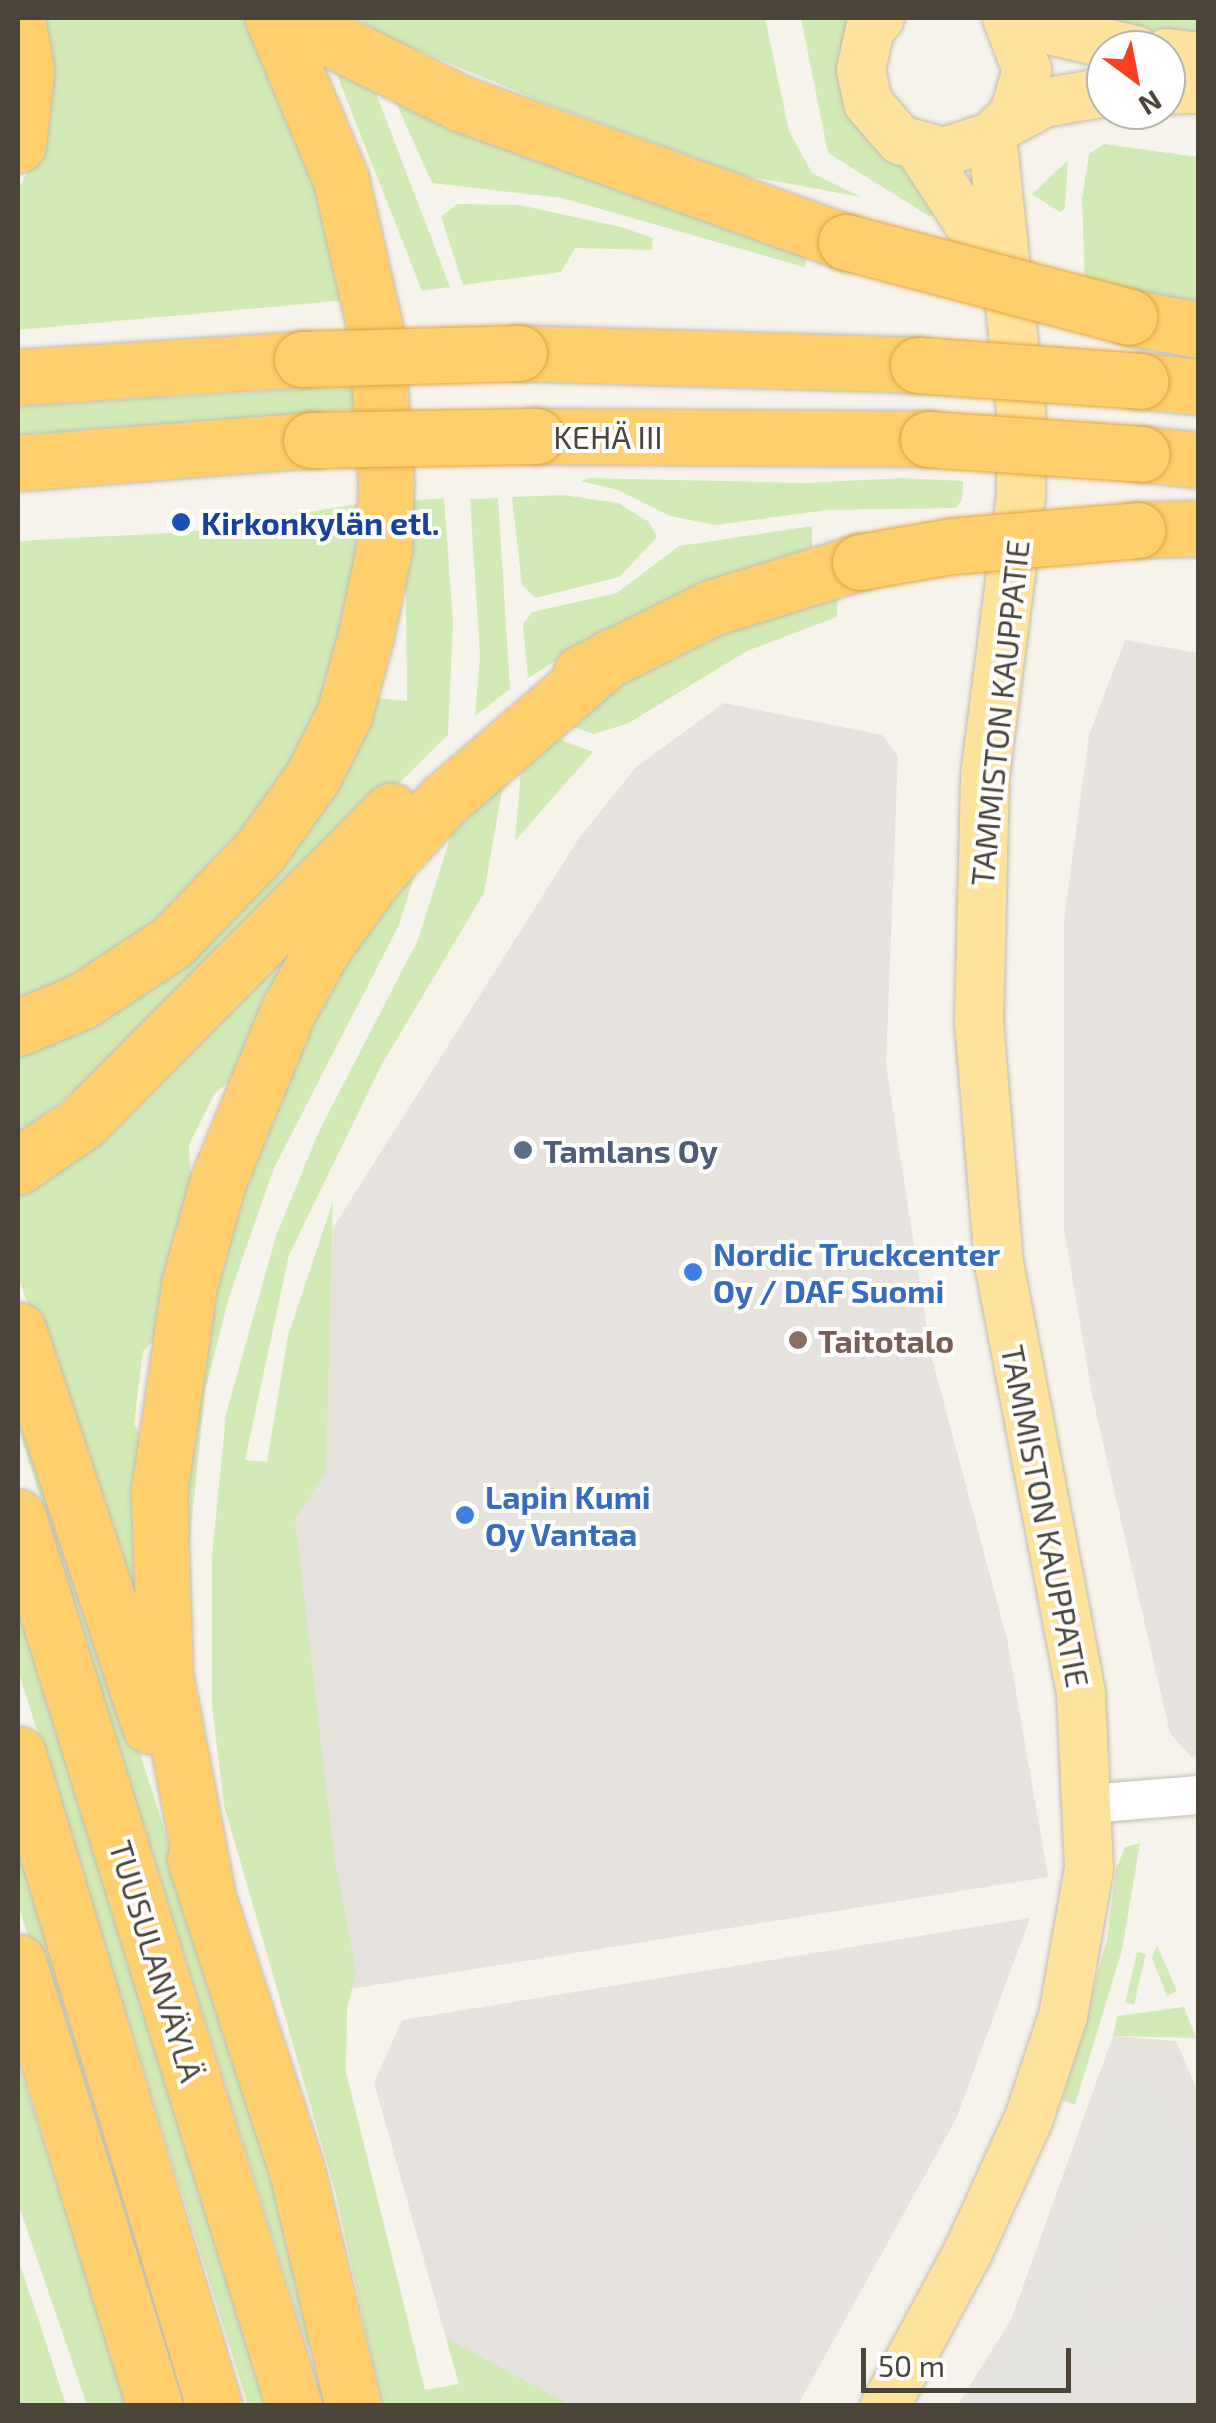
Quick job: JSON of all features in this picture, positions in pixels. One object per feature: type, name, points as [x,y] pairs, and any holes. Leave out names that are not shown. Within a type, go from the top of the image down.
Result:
[{"type":"highway","points":[[34,1022],[172,942],[259,852],[312,778],[344,715],[366,635],[384,548],[386,480],[376,333],[340,180],[273,18]]},
{"type":"highway","points":[[289,18],[462,104],[846,242],[1129,317],[1198,330]]},
{"type":"highway","points":[[18,24],[26,71],[18,146]]},
{"type":"highway","points":[[18,376],[302,359],[519,353],[918,365],[1198,386]]},
{"type":"highway","name":"KEHÄ III","points":[[18,462],[310,440],[536,436],[928,438],[1198,460]]},
{"type":"highway","points":[[18,1166],[81,1124],[310,925],[443,762],[514,707],[710,608],[860,562],[952,546],[1198,528]]},
{"type":"highway","points":[[207,1894],[165,1676],[158,1491],[189,1285],[218,1181],[310,925]]},
{"type":"highway","points":[[18,1330],[297,2171],[353,2406]]},
{"type":"highway","name":"TUUSULANVÄYLÄ","points":[[18,1517],[294,2406]]},
{"type":"highway","points":[[18,1754],[214,2406]]},
{"type":"highway","points":[[18,1962],[155,2406]]},
{"type":"highway","points":[[18,2020],[108,2252]]},
{"type":"main road","points":[[1009,19],[1040,33],[1086,41]]},
{"type":"main road","points":[[1000,129],[1027,70],[1009,19]]},
{"type":"main road","points":[[872,21],[861,70],[868,103],[881,124],[920,149],[966,150],[1043,102],[1086,95]]},
{"type":"main road","name":"TAMMISTON KAUPPATIE","points":[[885,2406],[968,2252],[1029,2118],[1074,1968],[1089,1869],[1089,1804],[1068,1606],[999,1265],[979,1022],[985,776],[1021,496],[1000,129]]},
{"type":"main road","name":"TAMMISTON KAUPPATIE","points":[[920,149],[1010,290]]},
{"type":"street","points":[[1089,1804],[1198,1795]]},
{"type":"shaded area","points":[[1125,640],[1198,653],[1198,1756],[1191,1757],[1170,1733],[1093,1399],[1064,1229],[1064,920],[1089,735]]},
{"type":"shaded area","points":[[724,703],[882,735],[898,756],[886,1065],[931,1355],[1007,1639],[1048,1877],[313,1995],[267,1506],[324,1470],[333,1228],[579,838],[636,767]]},
{"type":"shaded area","points":[[1030,1918],[956,2119],[798,2405],[465,2405],[374,2083],[402,2020]]},
{"type":"shaded area","points":[[1113,2036],[1176,2041],[1198,2092],[1198,2405],[957,2406],[1011,2320]]},
{"type":"shaded area","points":[[1134,2064],[1143,2084],[1159,2077],[1198,2159],[1198,2347],[1082,2374],[1077,2355],[1058,2405],[969,2405],[1017,2324],[1082,2171],[1110,2099],[1101,2081]],"holes":[[[1145,2215],[1192,2294],[1087,2322],[1089,2293],[1115,2285]]]},
{"type":"green space","points":[[34,18],[241,18],[265,30],[359,299],[18,330],[18,190],[36,155]]},
{"type":"green space","points":[[358,18],[765,18],[789,131],[812,173],[861,197],[741,175],[543,102],[381,35]]},
{"type":"green space","points":[[801,18],[845,18],[941,214],[929,216],[828,153]]},
{"type":"green space","points":[[1090,18],[1198,18],[1198,38],[1186,36],[1186,30],[1140,30],[1090,23]]},
{"type":"green space","points":[[332,62],[371,80],[450,287],[422,291]]},
{"type":"green space","points":[[389,87],[809,252],[804,267],[562,198],[432,183]]},
{"type":"green space","points":[[1104,144],[1198,157],[1198,309],[1085,283],[1082,199],[1089,154]]},
{"type":"green space","points":[[1068,160],[1065,209],[1060,212],[1032,194]]},
{"type":"green space","points":[[458,204],[519,205],[621,227],[653,238],[652,250],[575,248],[561,272],[463,285],[441,216]]},
{"type":"green space","points":[[372,385],[373,408],[18,435],[18,406]]},
{"type":"green space","points":[[589,478],[806,483],[901,478],[963,481],[962,500],[956,508],[828,510],[715,525],[670,516],[618,490],[581,481]]},
{"type":"green space","points":[[563,495],[618,503],[649,522],[657,537],[619,577],[535,598],[522,585],[512,497]]},
{"type":"green space","points":[[444,498],[453,622],[448,735],[133,1045],[18,1135],[18,1048],[89,1016],[376,673],[379,698],[407,701],[405,501]]},
{"type":"green space","points":[[498,498],[510,689],[475,716],[480,656],[470,499]]},
{"type":"green space","points":[[376,501],[309,750],[165,925],[18,1012],[18,541],[188,532]]},
{"type":"green space","points":[[812,526],[812,553],[567,654],[528,678],[523,624],[532,612],[617,593],[679,546]]},
{"type":"green space","points":[[838,594],[837,617],[747,651],[627,724],[593,734],[559,722],[606,689],[708,637]]},
{"type":"green space","points":[[543,733],[593,752],[515,841],[523,748]]},
{"type":"green space","points":[[507,762],[484,893],[382,1064],[289,1255],[245,1460],[267,1462],[288,1336],[333,1201],[326,1471],[295,1519],[334,1855],[356,1973],[347,2008],[346,2072],[425,2390],[459,2384],[446,2338],[570,2405],[382,2405],[335,2190],[224,1805],[212,1706],[212,1556],[226,1414],[276,1236],[319,1131],[418,940],[462,800]]},
{"type":"green space","points":[[425,841],[399,925],[274,1168],[229,1297],[205,1391],[184,1598],[175,1599],[213,1253],[296,1022]]},
{"type":"green space","points":[[301,941],[244,1070],[215,1093],[189,1145],[190,1169],[201,1186],[160,1335],[143,1351],[134,1424],[148,1450],[150,1639],[18,1277],[18,1187],[225,1014]]},
{"type":"green space","points":[[18,1374],[250,2096],[314,2344],[307,2346],[18,1427]]},
{"type":"green space","points":[[18,1593],[270,2405],[248,2405],[18,1670]]},
{"type":"green space","points":[[1140,1843],[1122,1950],[1075,2105],[1062,2100],[1107,1940],[1116,1869],[1125,1847]]},
{"type":"green space","points":[[18,1847],[193,2405],[173,2405],[18,1904]]},
{"type":"green space","points":[[1157,1945],[1177,1991],[1167,1996],[1152,1958]]},
{"type":"green space","points":[[1137,1952],[1146,1954],[1134,2005],[1125,2003]]},
{"type":"green space","points":[[1184,2007],[1196,2038],[1113,2036],[1117,2016]]},
{"type":"green space","points":[[18,2063],[129,2405],[87,2405],[18,2203]]},
{"type":"green space","points":[[18,2259],[38,2318],[66,2405],[18,2405]]},
{"type":"place","name":"Kirkonkylän etl.","points":[[181,522]]},
{"type":"place","name":"Tamlans Oy","points":[[523,1150]]},
{"type":"place","name":"Nordic Truckcenter Oy / DAF Suomi","points":[[693,1272]]},
{"type":"place","name":"Taitotalo","points":[[798,1340]]},
{"type":"place","name":"Lapin Kumi Oy Vantaa","points":[[465,1515]]}]
